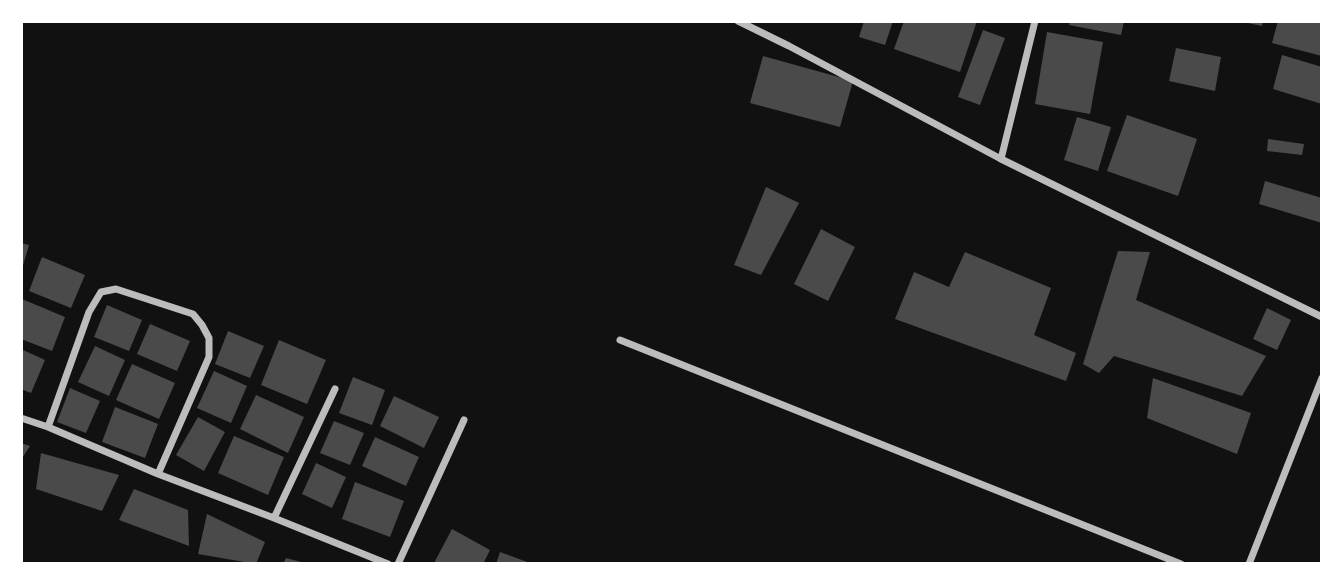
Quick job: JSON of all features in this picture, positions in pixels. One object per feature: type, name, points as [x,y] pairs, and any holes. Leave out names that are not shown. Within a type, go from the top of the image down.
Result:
[{"type":"street","points":[[738,21],[1001,159],[1322,317]]},
{"type":"street","points":[[1001,159],[1035,21]]},
{"type":"street","points":[[48,427],[89,312],[101,292],[116,289],[193,314],[209,338],[209,357],[158,474]]},
{"type":"street","points":[[620,340],[1181,564]]},
{"type":"street","points":[[1249,564],[1322,378]]},
{"type":"street","points":[[274,518],[335,389]]},
{"type":"street","points":[[21,418],[388,564]]},
{"type":"street","points":[[398,564],[464,420]]},
{"type":"building","points":[[864,21],[893,21],[885,45],[859,37]]},
{"type":"building","points":[[904,21],[977,21],[960,72],[894,49]]},
{"type":"building","points":[[1070,21],[1124,21],[1121,35],[1069,25]]},
{"type":"building","points":[[1243,21],[1263,21],[1262,26]]},
{"type":"building","points":[[1278,21],[1322,21],[1322,56],[1272,43]]},
{"type":"building","points":[[983,30],[1005,38],[980,105],[958,97]]},
{"type":"building","points":[[1047,32],[1103,42],[1090,114],[1035,104]]},
{"type":"building","points":[[1176,48],[1221,57],[1215,91],[1169,81]]},
{"type":"building","points":[[1282,55],[1322,67],[1322,104],[1273,89]]},
{"type":"building","points":[[763,56],[853,81],[840,127],[750,103]]},
{"type":"building","points":[[1127,115],[1197,139],[1178,196],[1107,171]]},
{"type":"building","points":[[1077,117],[1111,127],[1098,171],[1064,160]]},
{"type":"building","points":[[1268,139],[1304,144],[1302,155],[1267,151]]},
{"type":"building","points":[[1265,181],[1322,198],[1322,223],[1259,204]]},
{"type":"building","points":[[766,187],[799,203],[761,275],[734,265]]},
{"type":"building","points":[[821,229],[855,247],[828,301],[794,284]]},
{"type":"building","points":[[21,243],[29,245],[22,269],[21,269]]},
{"type":"building","points":[[1118,251],[1150,252],[1136,300],[1266,356],[1242,396],[1114,356],[1099,373],[1083,364]]},
{"type":"building","points":[[965,252],[1051,288],[1034,335],[1076,353],[1066,381],[895,319],[914,272],[949,287]]},
{"type":"building","points":[[42,257],[85,275],[71,308],[29,291]]},
{"type":"building","points":[[22,299],[65,317],[52,351],[21,339]]},
{"type":"building","points":[[107,305],[142,320],[129,351],[94,337]]},
{"type":"building","points":[[1267,308],[1291,320],[1277,350],[1253,339]]},
{"type":"building","points":[[150,324],[190,341],[177,371],[137,354]]},
{"type":"building","points":[[228,331],[264,346],[250,378],[215,364]]},
{"type":"building","points":[[279,340],[326,360],[307,404],[261,385]]},
{"type":"building","points":[[95,346],[125,360],[109,396],[78,382]]},
{"type":"building","points":[[21,349],[45,360],[31,393],[21,389]]},
{"type":"building","points":[[132,364],[175,383],[159,419],[116,400]]},
{"type":"building","points":[[214,371],[247,386],[231,423],[197,408]]},
{"type":"building","points":[[353,377],[385,390],[372,425],[339,413]]},
{"type":"building","points":[[1153,378],[1251,413],[1237,454],[1147,418]]},
{"type":"building","points":[[70,388],[100,401],[86,433],[57,422]]},
{"type":"building","points":[[256,395],[304,417],[288,453],[240,429]]},
{"type":"building","points":[[394,396],[439,417],[424,448],[380,426]]},
{"type":"building","points":[[115,407],[158,424],[145,458],[102,442]]},
{"type":"building","points":[[198,417],[225,432],[204,471],[176,455]]},
{"type":"building","points":[[334,421],[364,433],[350,465],[320,453]]},
{"type":"building","points":[[234,436],[284,457],[268,495],[218,473]]},
{"type":"building","points":[[375,437],[419,457],[406,486],[362,466]]},
{"type":"building","points":[[21,443],[30,446],[21,460]]},
{"type":"building","points":[[41,453],[119,475],[102,511],[36,489]]},
{"type":"building","points":[[316,463],[346,477],[332,508],[302,494]]},
{"type":"building","points":[[355,482],[404,501],[390,537],[342,519]]},
{"type":"building","points":[[134,489],[188,510],[189,546],[119,520]]},
{"type":"building","points":[[207,514],[265,542],[256,564],[198,554]]},
{"type":"building","points":[[452,529],[490,550],[483,564],[434,563]]},
{"type":"building","points":[[500,552],[533,564],[496,564]]},
{"type":"building","points":[[286,558],[305,563],[305,564],[283,564]]}]
